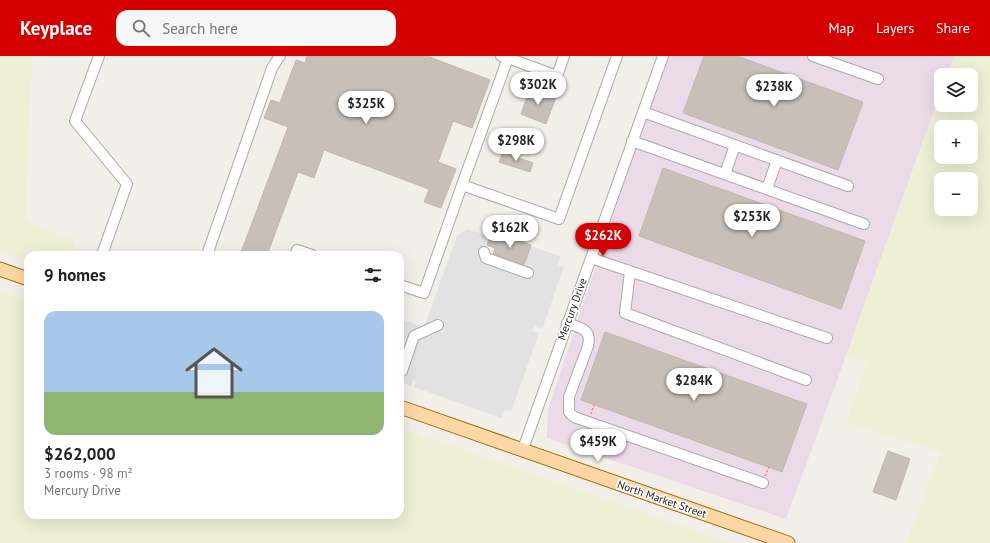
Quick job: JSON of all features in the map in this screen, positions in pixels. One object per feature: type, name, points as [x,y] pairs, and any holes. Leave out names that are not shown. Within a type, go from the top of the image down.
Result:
[{"type":"main road","points":[[0,269],[24,278]]},
{"type":"main road","name":"North Market Street","points":[[404,408],[788,543]]},
{"type":"street","points":[[99,56],[75,121],[127,184],[103,251]]},
{"type":"street","points":[[208,251],[272,68],[280,56]]},
{"type":"street","points":[[404,286],[424,293],[462,185],[504,57],[557,76],[564,56]]},
{"type":"street","points":[[462,185],[559,219],[616,56]]},
{"type":"street","name":"Mercury Drive","points":[[523,450],[663,56]]},
{"type":"street","points":[[813,56],[878,79]]},
{"type":"street","points":[[643,112],[848,186]]},
{"type":"street","points":[[632,141],[864,224]]},
{"type":"street","points":[[725,174],[735,145]]},
{"type":"street","points":[[767,189],[777,160]]},
{"type":"street","points":[[484,252],[486,258],[528,273]]},
{"type":"street","points":[[591,258],[827,338]]},
{"type":"street","points":[[630,272],[625,313],[806,380]]},
{"type":"street","points":[[567,323],[582,328],[587,332],[589,339],[588,346],[569,397],[569,412],[574,417],[763,483]]},
{"type":"street","points":[[404,365],[414,336],[438,325]]},
{"type":"shaded area","points":[[669,56],[954,56],[950,68],[934,68],[934,111],[786,519],[547,438],[548,409],[630,165]]},
{"type":"shaded area","points":[[467,229],[488,236],[485,245],[492,257],[523,267],[530,246],[560,256],[558,265],[564,267],[542,329],[535,326],[532,330],[539,333],[511,412],[505,410],[501,418],[414,387],[415,380],[411,386],[404,383],[404,320],[424,327],[457,236]]},
{"type":"green space","points":[[0,56],[32,56],[25,221],[75,240],[72,251],[24,251],[24,261],[0,252]]},
{"type":"green space","points":[[954,56],[990,56],[990,543],[906,543],[941,452],[847,423],[850,409],[868,363],[846,356],[934,111],[934,112],[978,112],[978,68],[950,68]]},
{"type":"green space","points":[[0,291],[24,299],[24,519],[404,519],[404,429],[731,543],[0,543]]},
{"type":"building","points":[[307,56],[427,56],[490,80],[472,128],[453,121],[438,162],[456,169],[441,208],[424,202],[429,189],[324,150],[314,178],[298,172],[268,251],[242,251],[288,127],[264,118],[271,100],[280,103],[296,60],[305,63]]},
{"type":"building","points":[[704,56],[737,56],[863,102],[838,170],[683,113]]},
{"type":"building","points":[[530,88],[556,97],[546,124],[521,114]]},
{"type":"building","points":[[503,152],[533,163],[530,172],[499,162]]},
{"type":"building","points":[[663,168],[865,241],[841,309],[639,236]]},
{"type":"building","points":[[500,234],[531,245],[524,265],[493,254],[495,248],[487,245],[489,238],[497,242]]},
{"type":"building","points":[[605,332],[807,404],[782,472],[581,400]]},
{"type":"building","points":[[888,451],[910,459],[896,500],[873,492]]}]
